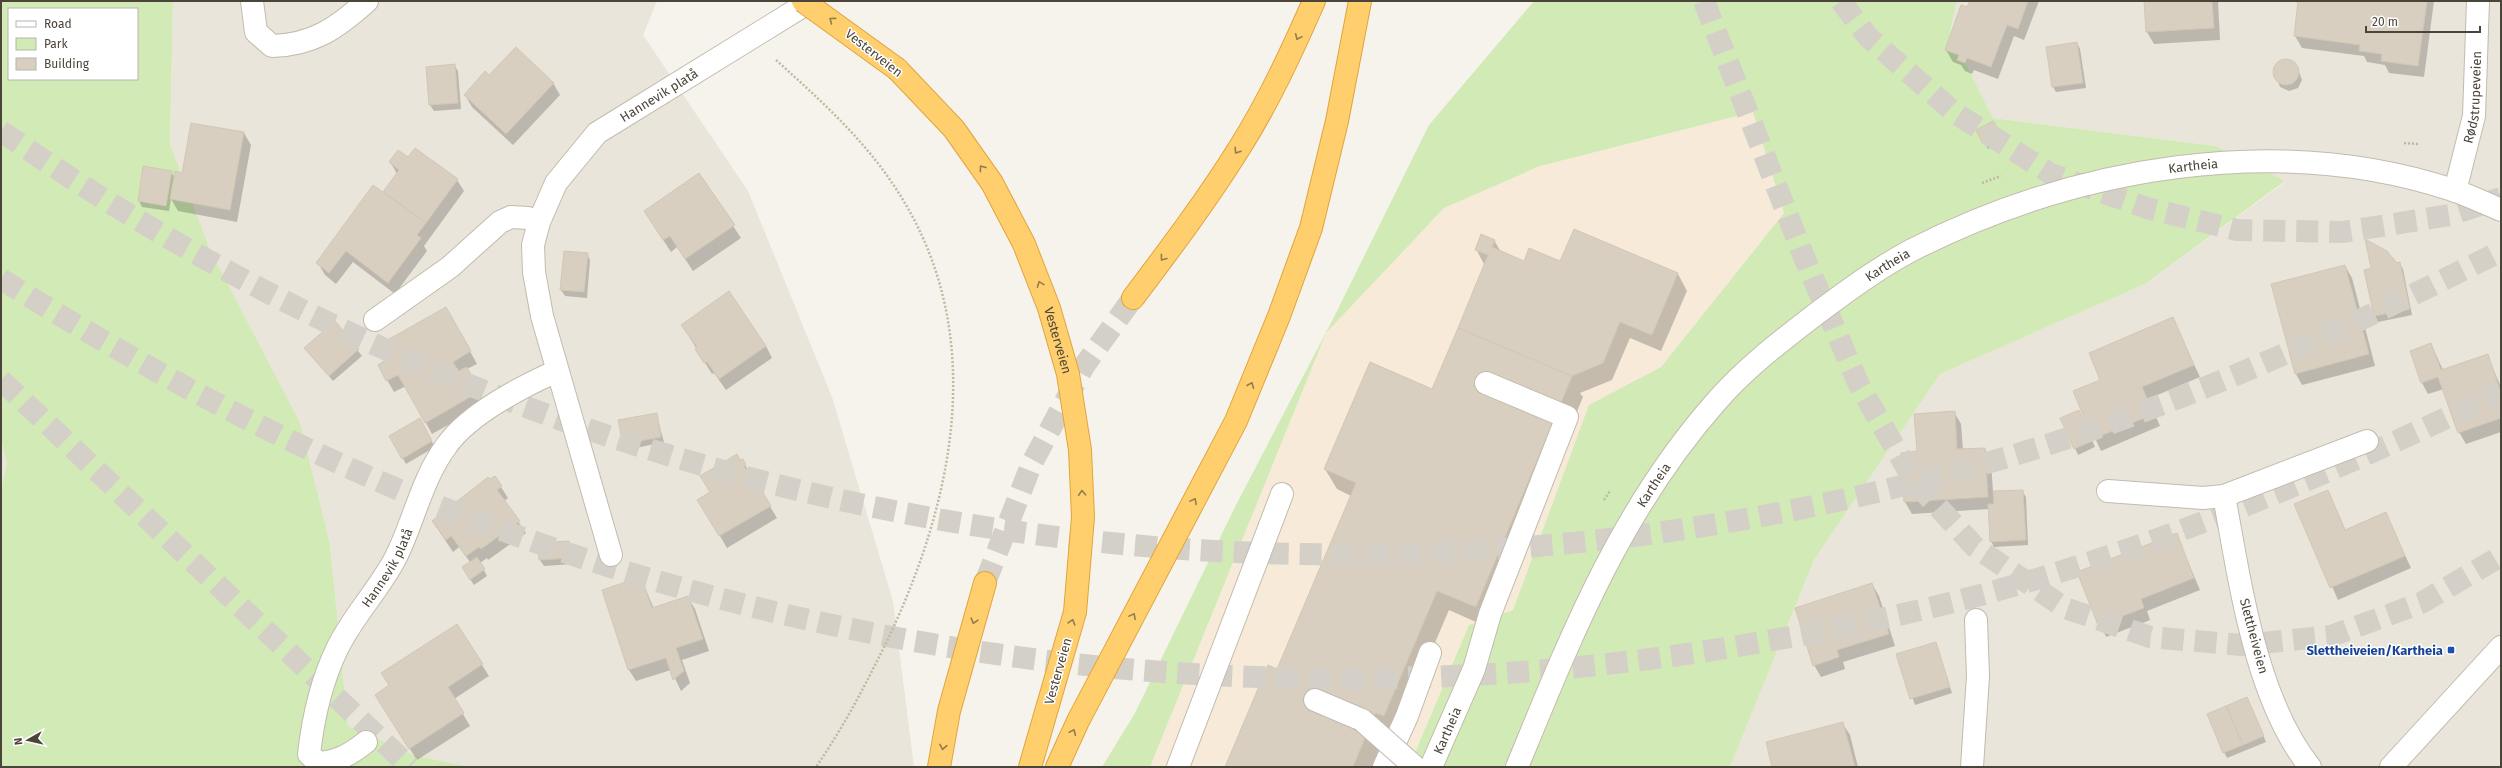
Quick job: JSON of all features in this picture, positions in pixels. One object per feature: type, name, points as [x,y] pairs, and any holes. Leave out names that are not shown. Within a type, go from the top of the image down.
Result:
[{"type":"highway","name":"Vesterveien","points":[[803,1],[897,69],[954,129],[992,183],[1024,244],[1049,308],[1068,374],[1080,450],[1083,518],[1074,612],[1030,767]]},
{"type":"highway","points":[[1133,298],[1189,223],[1240,147],[1281,74],[1314,1]]},
{"type":"highway","points":[[1057,767],[1078,720],[1236,421],[1279,316],[1311,228],[1337,121],[1360,1]]},
{"type":"highway","points":[[939,767],[949,711],[985,583]]},
{"type":"street","points":[[252,1],[256,32],[272,46],[293,45],[321,36],[346,20],[367,1]]},
{"type":"street","name":"Hannevik platå","points":[[611,555],[542,316],[534,272],[533,244],[539,222],[556,183],[597,133],[812,1]]},
{"type":"street","name":"Rødstrupeveien","points":[[2455,191],[2474,116],[2478,1]]},
{"type":"street","name":"Kartheia","points":[[1517,767],[1586,606],[1614,547],[1646,494],[1716,401],[1761,358],[1857,284],[1911,251],[2017,205],[2080,186],[2172,169],[2264,162],[2318,164],[2365,170],[2422,182],[2455,191],[2501,210]]},
{"type":"street","points":[[375,320],[450,267],[500,222],[511,218],[528,218],[539,222]]},
{"type":"street","name":"Hannevik platå","points":[[366,742],[354,752],[328,762],[318,763],[309,754],[312,721],[337,649],[396,558],[421,492],[447,444],[475,418],[508,396],[557,371]]},
{"type":"street","name":"Kartheia","points":[[1431,767],[1474,669],[1490,614],[1567,417],[1486,383]]},
{"type":"street","points":[[2108,491],[2203,498],[2224,496],[2367,441]]},
{"type":"street","points":[[1178,767],[1282,494]]},
{"type":"street","name":"Slettheiveien","points":[[2224,496],[2247,615],[2261,665],[2280,714],[2302,756],[2310,767]]},
{"type":"street","points":[[1972,767],[1978,676],[1976,620]]},
{"type":"street","points":[[2391,767],[2501,647]]},
{"type":"street","points":[[1384,767],[1407,716],[1430,653]]},
{"type":"street","points":[[1315,700],[1362,720],[1415,767]]},
{"type":"path","points":[[754,36],[762,48],[860,140],[884,170],[911,213],[932,259],[945,308],[953,358],[954,416],[944,482],[926,547],[894,629],[856,702],[816,767]]},
{"type":"path","points":[[2402,143],[2418,144]]},
{"type":"path","points":[[1976,185],[2005,175]]},
{"type":"path","points":[[1600,507],[1611,489]]},
{"type":"shaded area","points":[[173,1],[657,1],[643,35],[748,191],[832,397],[893,601],[914,767],[472,767],[416,756],[348,726],[330,545],[211,252],[170,144]]},
{"type":"shaded area","points":[[1957,1],[2501,1],[2501,767],[1730,767],[1814,560],[1940,374],[2145,284],[2285,182],[2216,146],[1993,118],[1950,32]]},
{"type":"shaded area","points":[[1753,112],[1784,213],[1661,367],[1589,406],[1513,610],[1469,625],[1409,767],[1150,767],[1326,333],[1444,208],[1540,166]]},
{"type":"shaded area","points":[[1,439],[7,463],[1,493]]},
{"type":"green space","points":[[1,1],[173,1],[170,144],[211,252],[300,423],[330,545],[348,726],[416,756],[472,767],[1,767],[1,493],[7,463],[1,439]]},
{"type":"green space","points":[[1534,1],[1957,1],[1950,32],[1993,118],[2216,146],[2285,181],[2145,284],[1940,374],[1814,560],[1730,767],[1409,767],[1469,625],[1513,610],[1589,405],[1661,367],[1784,213],[1753,112],[1540,166],[1444,208],[1326,333],[1150,767],[1102,767],[1135,713],[1235,507],[1333,319],[1429,125]]},
{"type":"building","points":[[1970,1],[2028,1],[2018,29],[2007,25],[1991,67],[1967,58],[1965,63],[1957,60],[1959,55],[1945,50],[1961,5],[1967,7]]},
{"type":"building","points":[[2144,1],[2212,1],[2214,28],[2146,32]]},
{"type":"building","points":[[2298,1],[2427,1],[2418,66],[2381,61],[2382,54],[2359,51],[2360,45],[2294,36]]},
{"type":"building","points":[[2077,42],[2083,83],[2052,87],[2046,47]]},
{"type":"building","points":[[516,47],[554,83],[506,134],[464,95],[485,71],[489,75]]},
{"type":"building","points":[[2286,59],[2295,63],[2299,72],[2295,81],[2286,85],[2277,81],[2273,72],[2277,63]]},
{"type":"building","points":[[455,64],[458,103],[429,105],[426,67]]},
{"type":"building","points":[[1993,121],[2001,134],[1983,144],[1976,130]]},
{"type":"building","points":[[191,123],[244,132],[230,210],[170,199],[175,171],[182,173]]},
{"type":"building","points":[[415,148],[458,179],[426,223],[383,192],[399,170],[389,162],[398,150],[408,157]]},
{"type":"building","points":[[143,166],[172,171],[166,206],[138,201]]},
{"type":"building","points":[[699,173],[735,225],[685,259],[670,236],[663,240],[644,211]]},
{"type":"building","points":[[373,185],[426,223],[417,235],[421,238],[388,283],[346,251],[329,273],[316,263]]},
{"type":"building","points":[[1574,229],[1678,273],[1652,335],[1620,322],[1603,363],[1572,376],[1458,328],[1488,255],[1475,250],[1481,234],[1495,240],[1492,247],[1524,261],[1529,248],[1560,261]]},
{"type":"building","points":[[2365,239],[2387,251],[2397,263],[2400,262],[2410,309],[2374,316],[2364,270],[2371,268]]},
{"type":"building","points":[[564,251],[588,253],[584,292],[560,290]]},
{"type":"building","points":[[2345,265],[2369,354],[2295,374],[2271,284]]},
{"type":"building","points":[[729,291],[766,346],[719,379],[707,362],[704,363],[695,349],[697,347],[681,325]]},
{"type":"building","points":[[446,307],[471,351],[453,362],[458,371],[467,367],[479,392],[425,423],[398,375],[386,381],[378,365],[392,356],[384,342]]},
{"type":"building","points":[[2173,317],[2194,365],[2142,387],[2154,414],[2093,439],[2073,391],[2100,380],[2089,353]]},
{"type":"building","points":[[335,321],[359,349],[329,376],[304,348]]},
{"type":"building","points":[[1458,328],[1572,376],[1476,607],[1437,591],[1384,716],[1375,713],[1353,767],[1225,767],[1268,665],[1277,669],[1356,483],[1324,469],[1370,362],[1432,389]]},
{"type":"building","points":[[2431,343],[2441,370],[2488,354],[2501,393],[2501,418],[2458,433],[2438,377],[2421,383],[2410,351]]},
{"type":"building","points":[[2079,410],[2092,441],[2074,449],[2060,418]]},
{"type":"building","points":[[1955,411],[1957,449],[1985,448],[1988,497],[1904,502],[1901,453],[1917,451],[1914,414]]},
{"type":"building","points":[[657,413],[661,437],[623,444],[618,420]]},
{"type":"building","points":[[420,418],[432,441],[402,459],[389,436]]},
{"type":"building","points":[[737,454],[740,460],[743,459],[746,465],[744,467],[747,470],[749,469],[771,506],[719,536],[697,500],[710,492],[700,476]]},
{"type":"building","points":[[495,476],[502,486],[497,490],[520,521],[481,549],[479,547],[466,556],[451,536],[446,540],[432,521],[488,477],[490,479]]},
{"type":"building","points":[[2023,490],[2026,540],[1990,542],[1988,504],[1994,504],[1993,491]]},
{"type":"building","points":[[2328,490],[2345,530],[2386,512],[2405,556],[2330,588],[2294,504]]},
{"type":"building","points":[[2177,533],[2194,578],[2141,599],[2144,608],[2098,625],[2077,572]]},
{"type":"building","points":[[569,541],[570,558],[539,560],[538,543]]},
{"type":"building","points":[[477,557],[485,569],[470,580],[462,567]]},
{"type":"building","points":[[641,577],[652,608],[688,596],[703,639],[676,648],[684,671],[673,680],[666,658],[628,670],[602,590]]},
{"type":"building","points":[[1872,583],[1889,634],[1837,650],[1839,657],[1813,666],[1795,608]]},
{"type":"building","points":[[457,624],[483,664],[448,687],[464,713],[409,749],[375,695],[389,685],[381,673]]},
{"type":"building","points":[[1936,642],[1950,687],[1910,699],[1896,654]]},
{"type":"building","points":[[2247,697],[2264,736],[2243,745],[2226,706]]},
{"type":"building","points":[[2226,706],[2243,745],[2223,753],[2207,714]]},
{"type":"building","points":[[1843,722],[1855,767],[1772,767],[1766,742]]},
{"type":"tunnel","points":[[1704,1],[1804,257],[1859,385],[1914,481],[1975,547],[2065,608],[2150,637],[2242,645],[2331,636],[2421,603],[2501,556]]},
{"type":"tunnel","points":[[1841,1],[1868,37],[1955,113],[2051,174],[2147,208],[2237,230],[2343,232],[2450,215],[2501,198]]},
{"type":"tunnel","points":[[1,131],[225,270],[460,381],[705,466],[956,522],[1213,551],[1472,551],[1730,522],[1987,463],[2054,443],[2185,396],[2313,342],[2501,251]]},
{"type":"tunnel","points":[[1,279],[185,387],[375,480],[507,532],[659,582],[814,621],[972,650],[1130,669],[1290,678],[1449,676],[1609,664],[1767,641],[1922,610],[1999,590],[2075,567],[2130,549],[2238,509],[2396,441],[2501,392]]},
{"type":"tunnel","points":[[985,583],[1032,463],[1084,366],[1133,298]]},
{"type":"tunnel","points":[[1,380],[410,767]]},
{"type":"place","name":"Slettheiveien/Kartheia","points":[[2451,650]]}]
